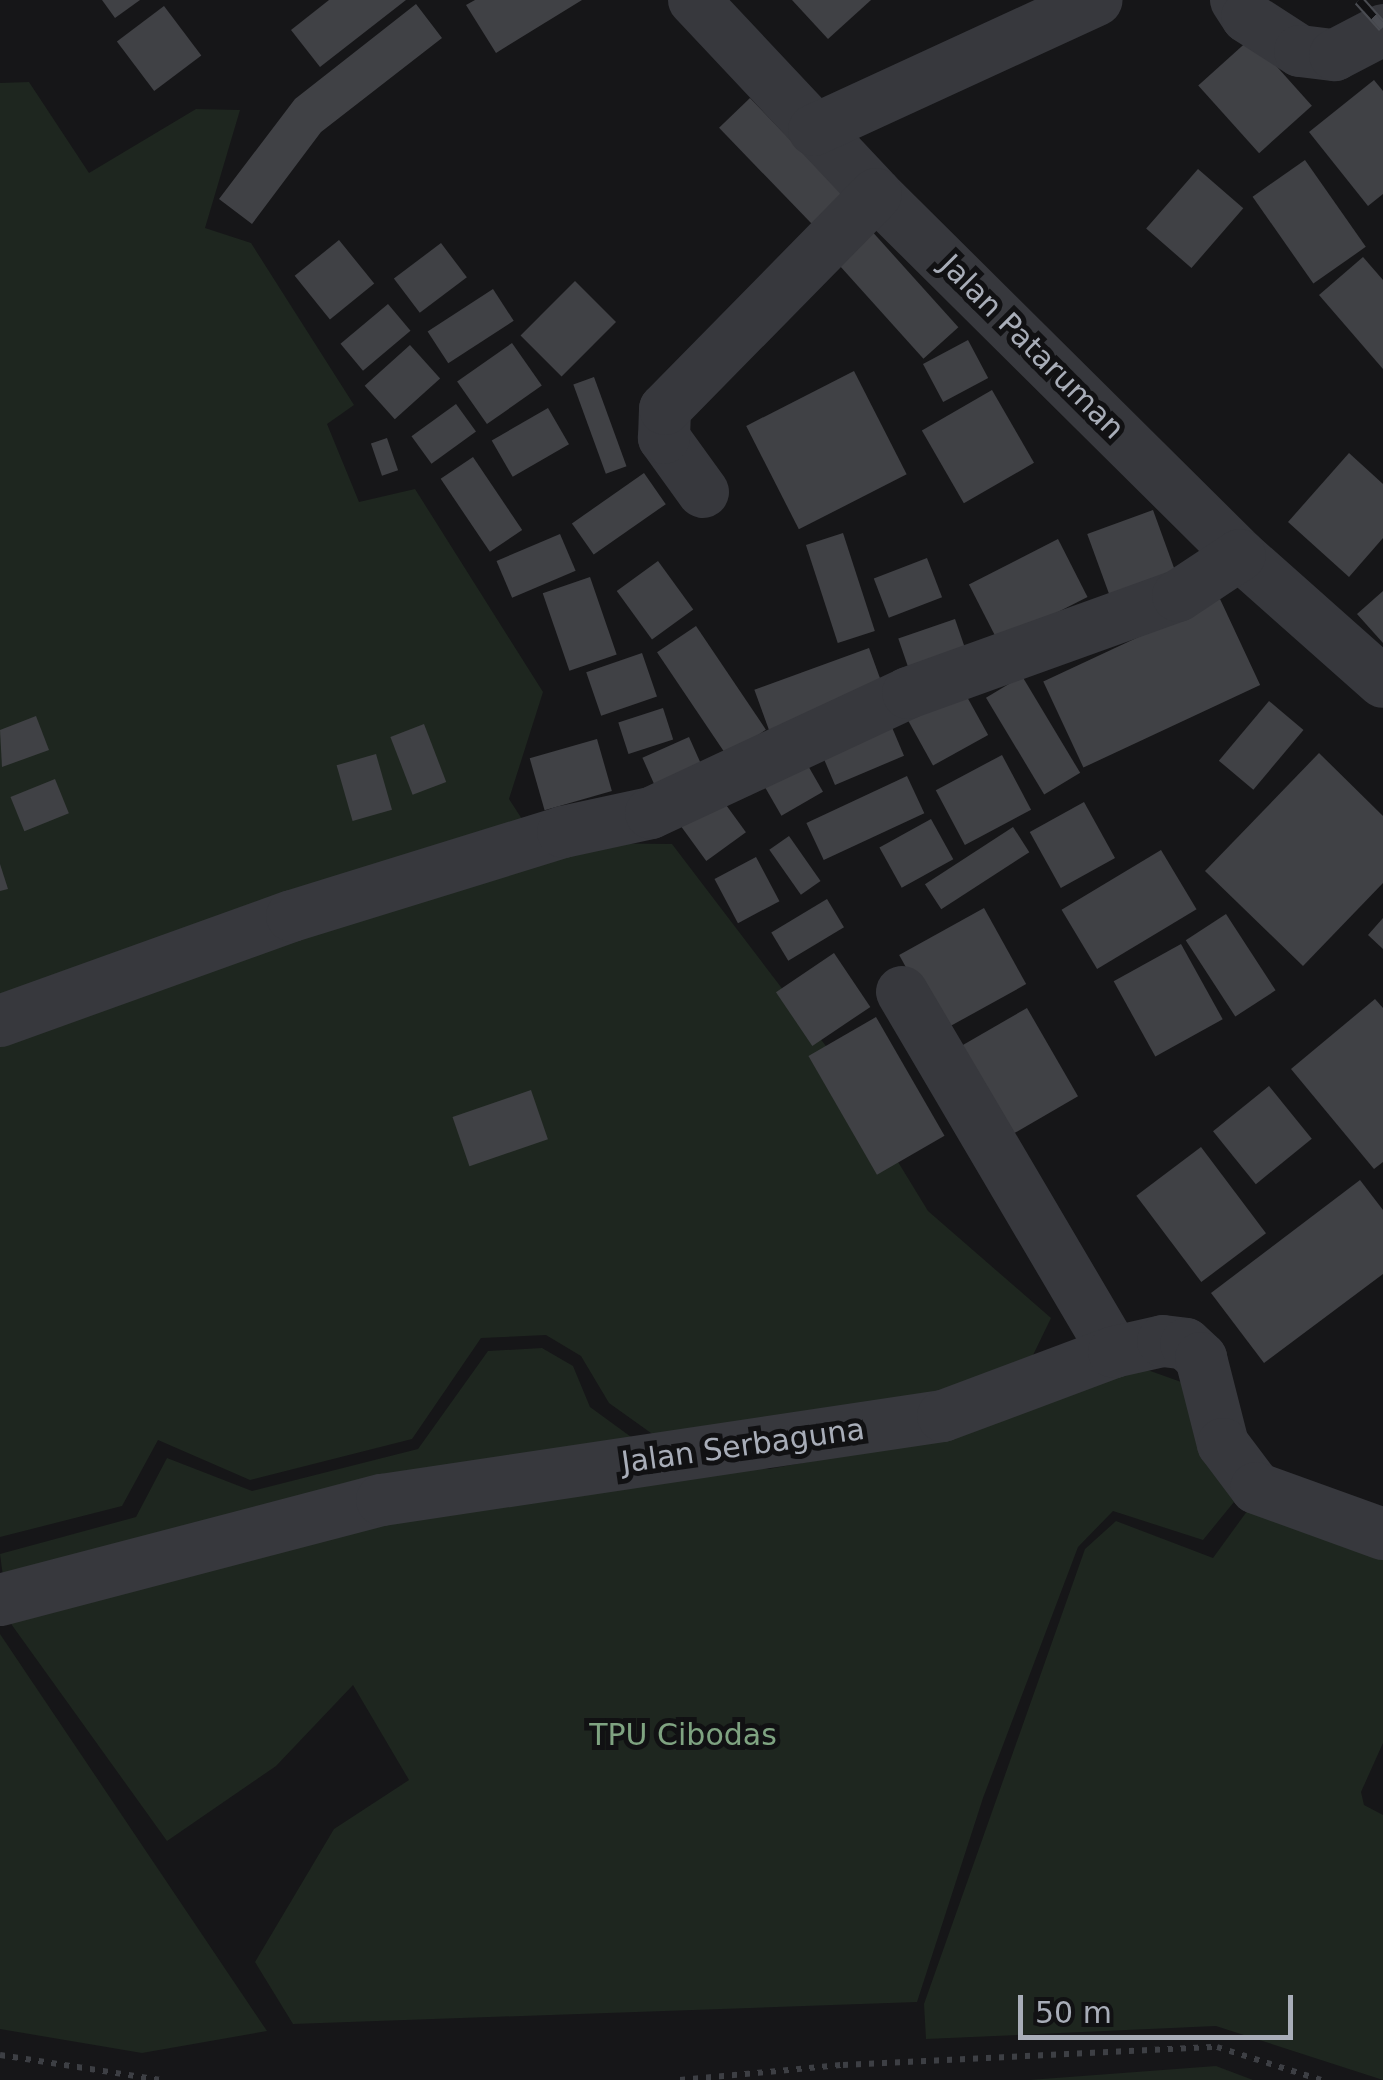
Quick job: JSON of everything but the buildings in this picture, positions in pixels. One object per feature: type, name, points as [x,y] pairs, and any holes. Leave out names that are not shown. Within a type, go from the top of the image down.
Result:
[{"type":"street","name":"Jalan Pataruman","points":[[694,0],[876,194],[1240,555],[1383,682]]},
{"type":"street","points":[[814,130],[1096,0]]},
{"type":"street","points":[[1236,0],[1247,17],[1300,52],[1335,55],[1382,35]]},
{"type":"street","points":[[703,492],[664,438],[664,410],[876,194]]},
{"type":"street","points":[[0,1021],[292,916],[563,832],[651,813],[908,693],[1178,596],[1240,555]]},
{"type":"street","points":[[902,992],[1114,1352]]},
{"type":"street","name":"Jalan Serbaguna","points":[[0,1600],[382,1500],[943,1416],[1114,1352],[1164,1341],[1186,1344],[1211,1378],[1222,1444],[1256,1488],[1383,1534]]},
{"type":"path","points":[[680,2080],[843,2065],[1218,2047],[1321,2080]]},
{"type":"path","points":[[0,2055],[162,2080]]},
{"type":"green space","points":[[29,82],[89,173],[196,109],[240,110],[205,228],[251,243],[354,405],[327,424],[359,502],[415,489],[543,692],[509,799],[544,853],[567,843],[672,844],[832,1054],[928,1211],[1051,1318],[1020,1382],[658,1438],[609,1403],[581,1356],[546,1335],[481,1338],[412,1439],[250,1480],[158,1440],[122,1506],[0,1537],[0,83]]},
{"type":"green space","name":"TPU Cibodas","points":[[542,1348],[573,1366],[590,1407],[649,1450],[769,1469],[907,1444],[1086,1348],[1198,1388],[1238,1497],[1203,1540],[1113,1511],[1078,1547],[983,1798],[917,2002],[293,2024],[255,1962],[334,1829],[409,1780],[353,1685],[276,1766],[167,1841],[9,1621],[0,1554],[136,1517],[167,1458],[252,1491],[418,1449],[488,1351]]},
{"type":"green space","points":[[1253,1503],[1383,1544],[1383,1743],[1361,1792],[1364,1805],[1383,1815],[1383,2080],[1216,2026],[926,2039],[924,2004],[1085,1549],[1116,1521],[1213,1558]]},
{"type":"green space","points":[[0,1634],[267,2031],[142,2053],[0,2029]]},
{"type":"green space","points":[[1216,2066],[1253,2080],[1029,2080]]},
{"type":"railway","points":[[1359,0],[1383,27]]}]
